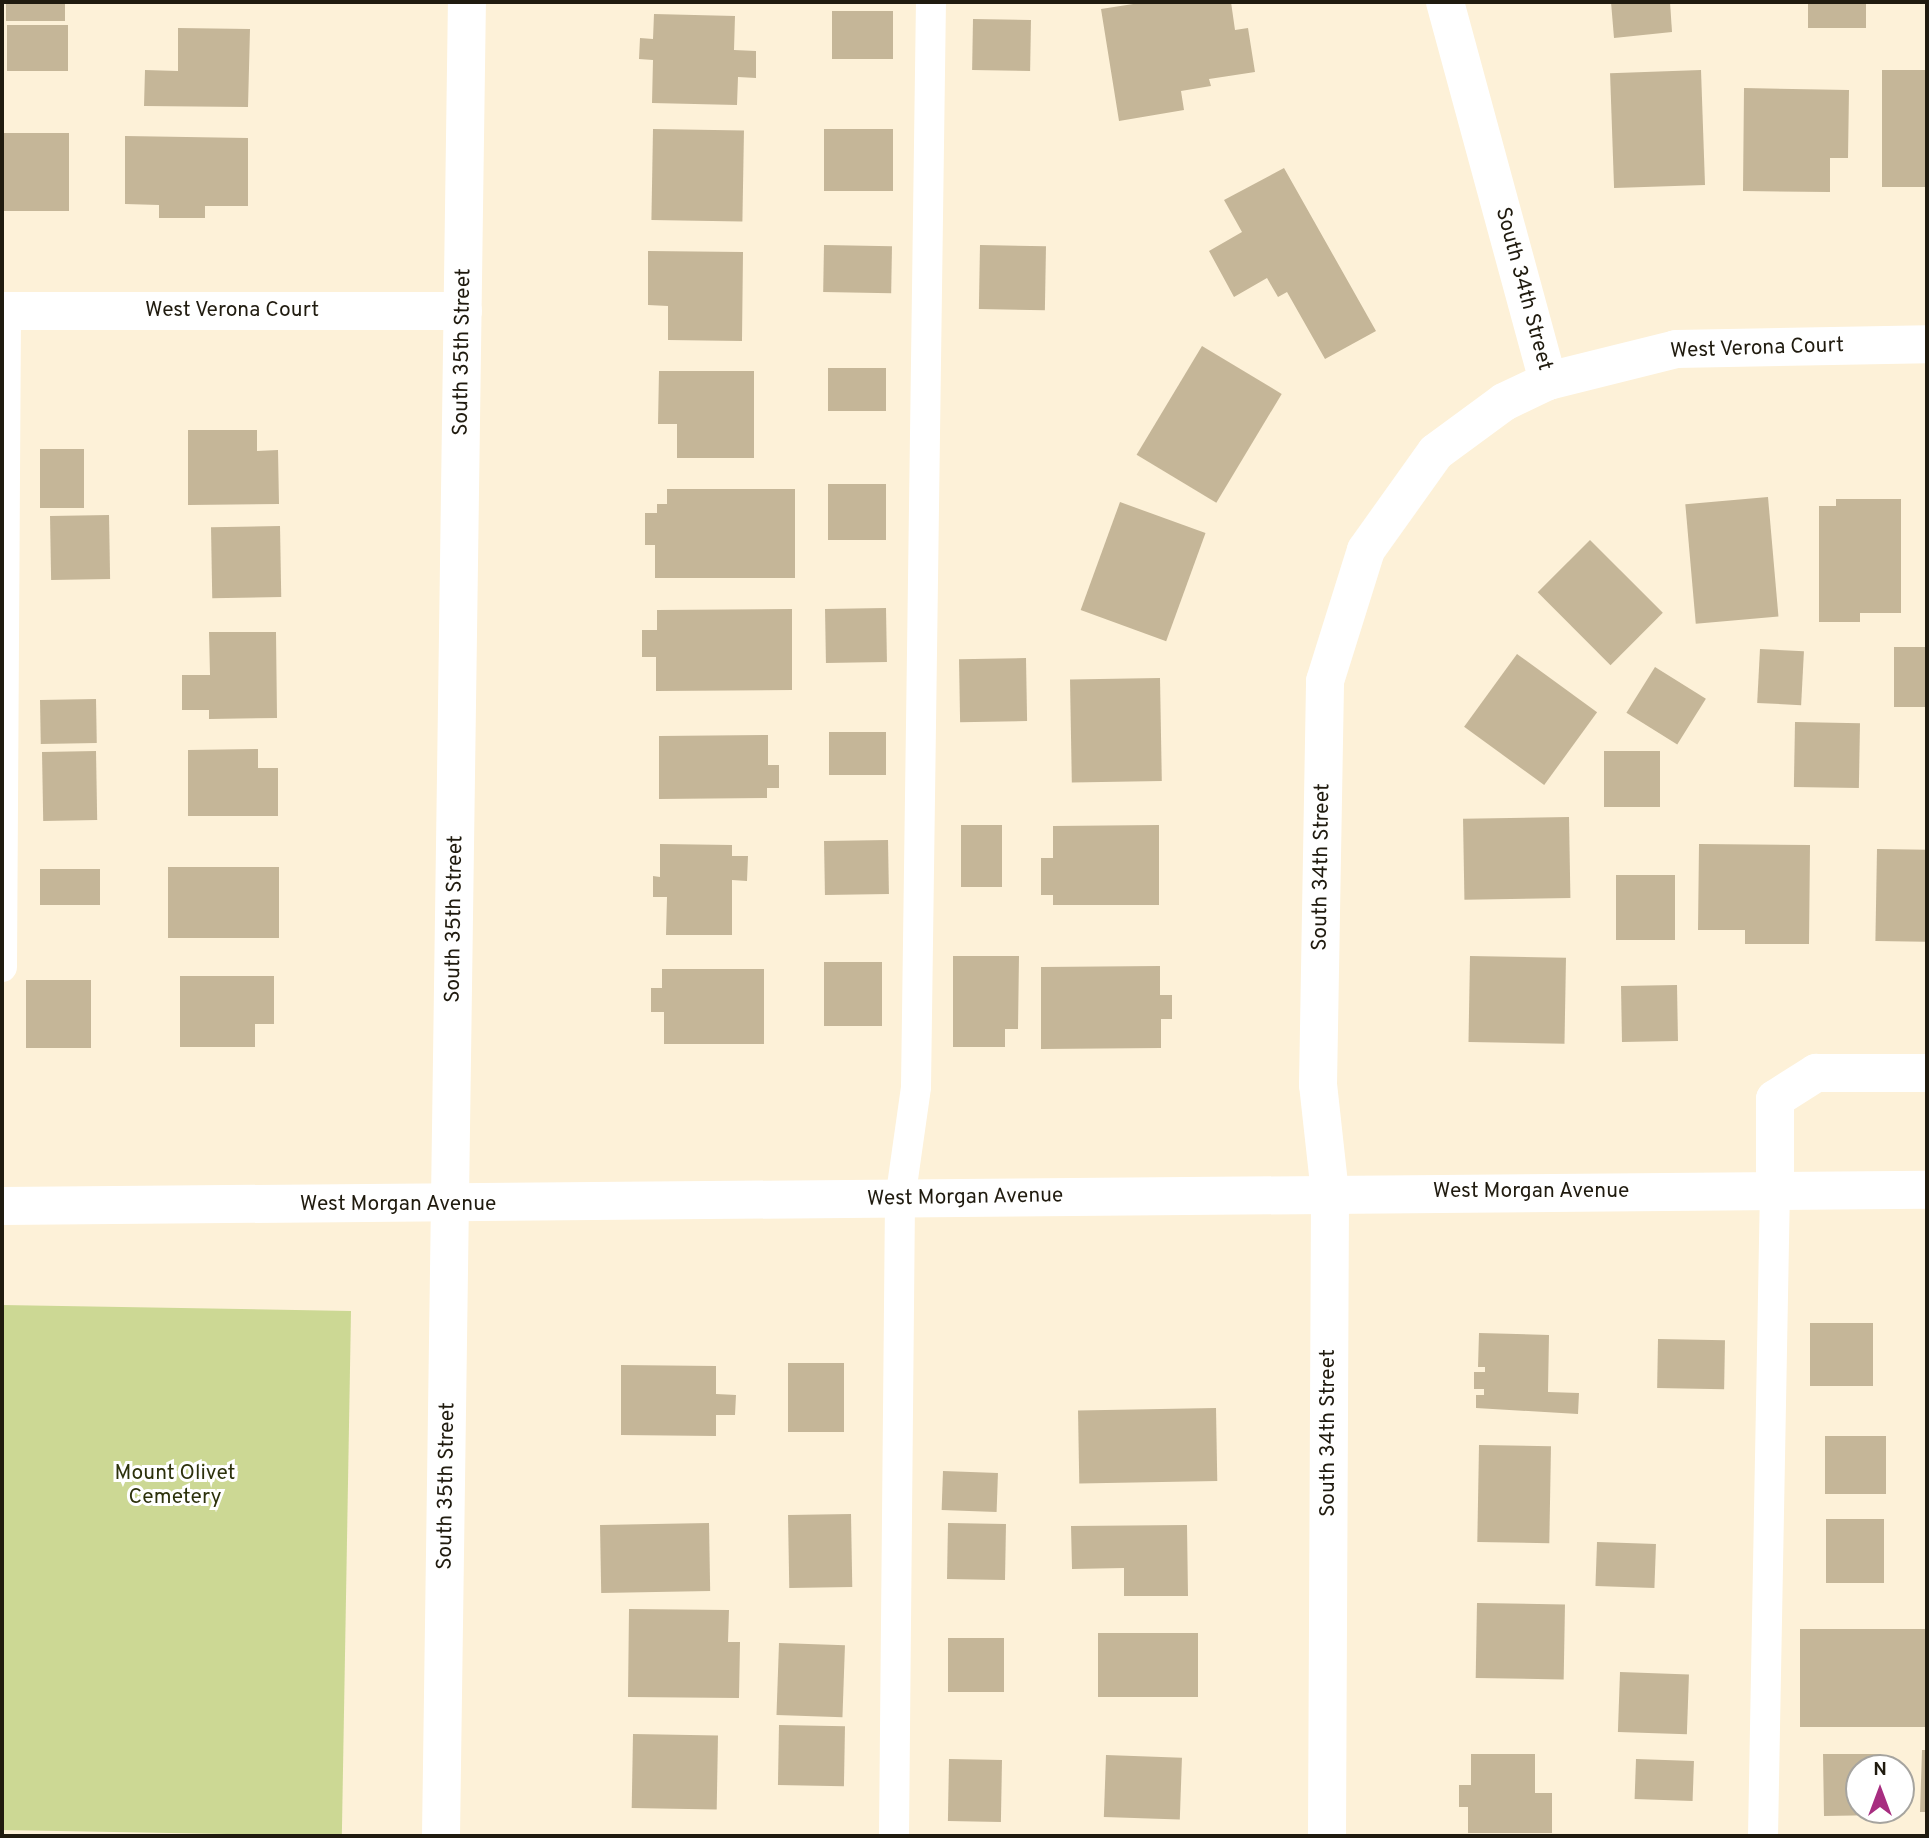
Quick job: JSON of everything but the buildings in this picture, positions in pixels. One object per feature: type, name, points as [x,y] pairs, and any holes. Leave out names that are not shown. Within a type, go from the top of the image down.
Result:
[{"type":"street","name":"South 35th Street","points":[[441,1836],[467,2]]},
{"type":"street","name":"South 34th Street","points":[[1327,1836],[1330,1193],[1318,1085],[1325,681],[1366,550],[1436,452],[1504,402],[1548,382],[1445,2]]},
{"type":"street","name":"West Verona Court","points":[[4,311],[463,311]]},
{"type":"street","name":"West Verona Court","points":[[1548,382],[1676,349],[1927,344]]},
{"type":"street","points":[[1775,1190],[1775,1098],[1816,1073],[1927,1073]]},
{"type":"street","name":"West Morgan Avenue","points":[[2,1206],[1927,1190]]},
{"type":"lane","points":[[894,1836],[900,1200],[916,1087],[932,2]]},
{"type":"lane","points":[[2,967],[4,311]]},
{"type":"lane","points":[[1763,1836],[1775,1190]]},
{"type":"green space","name":"Mount Olivet Cemetery","points":[[2,1305],[351,1311],[342,1836],[2,1830]]}]
